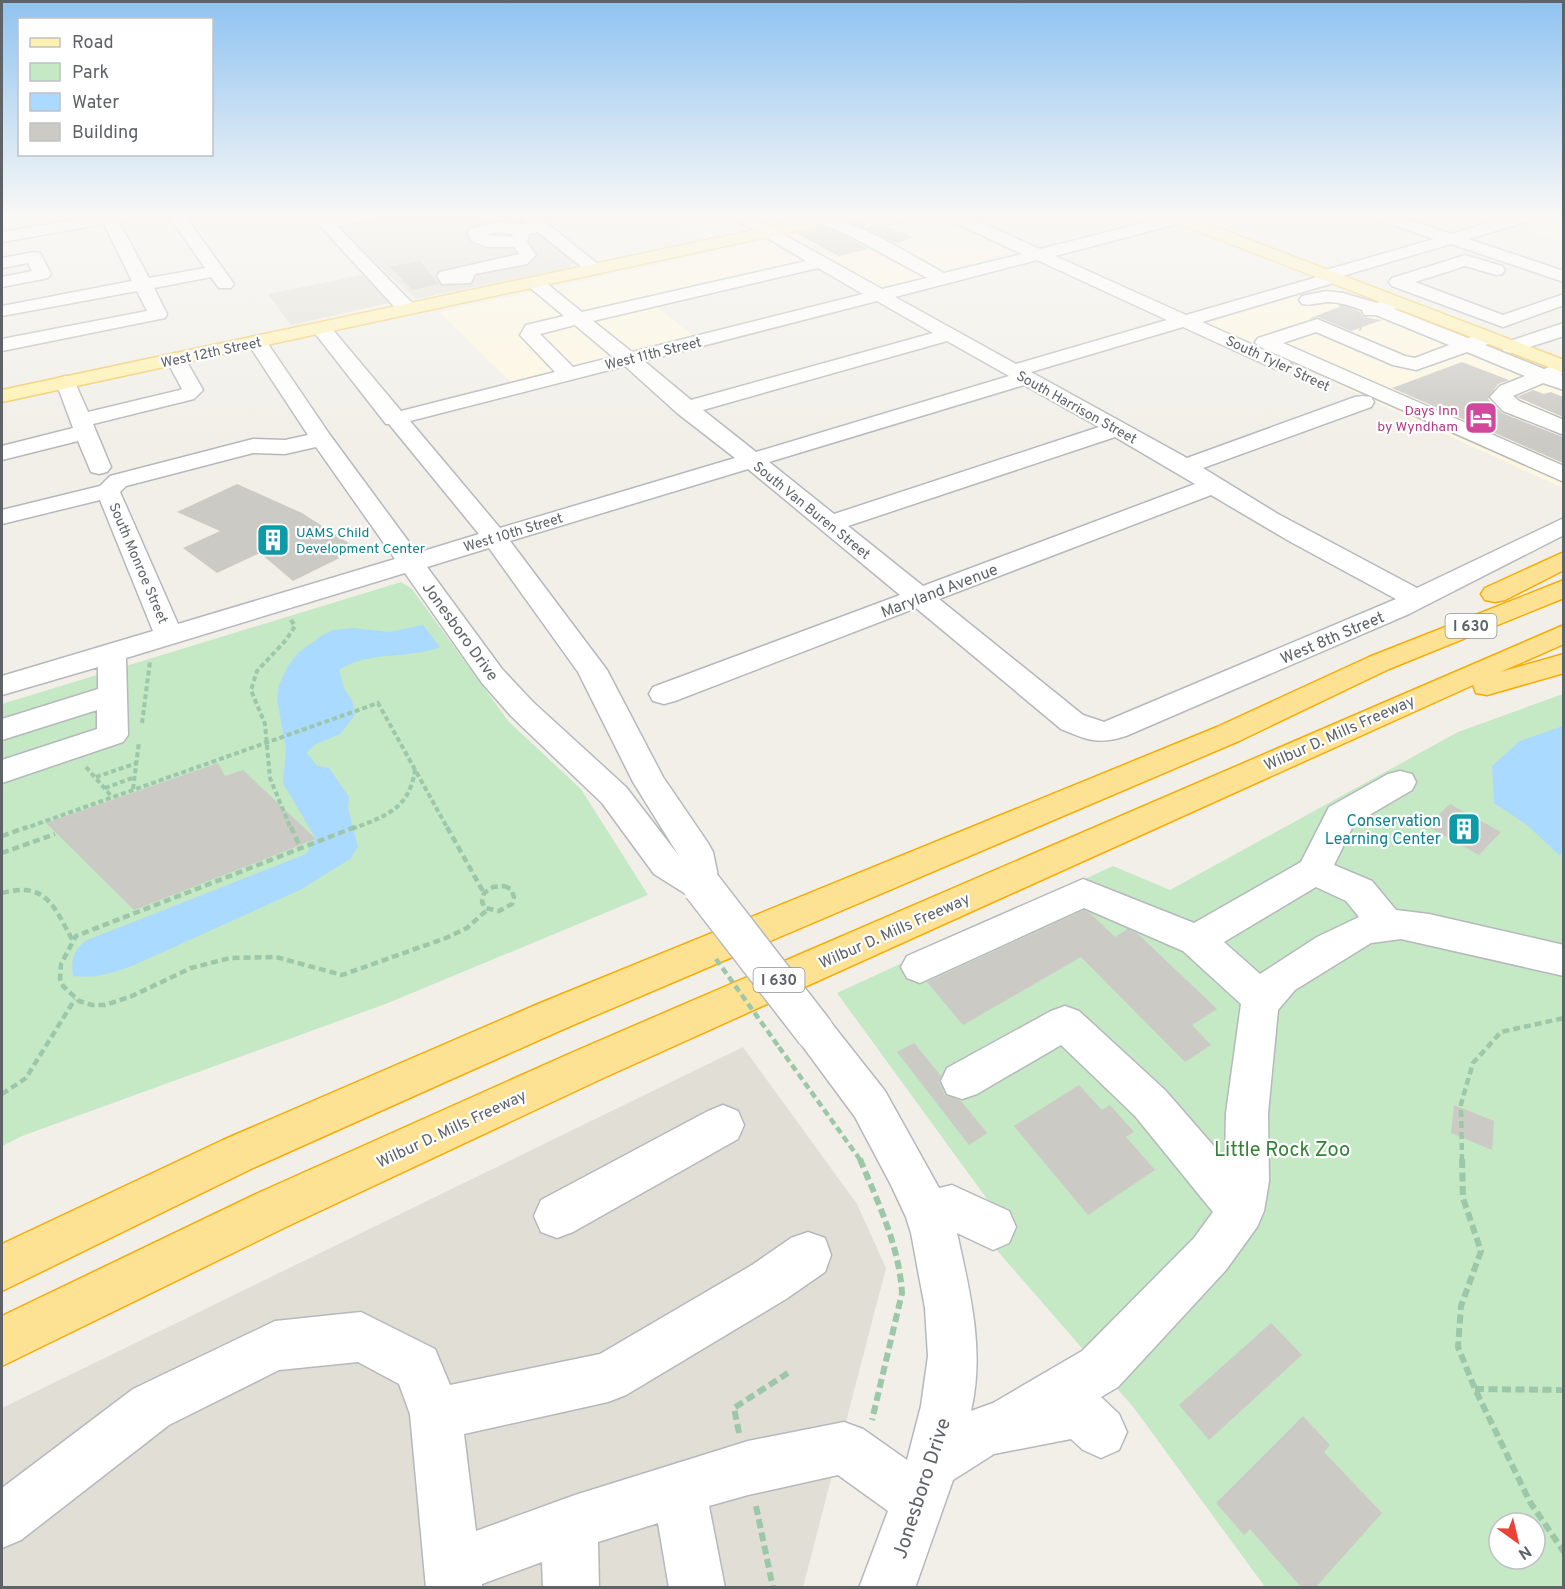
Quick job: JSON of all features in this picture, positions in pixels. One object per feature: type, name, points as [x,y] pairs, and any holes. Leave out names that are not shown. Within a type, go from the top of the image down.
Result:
[{"type":"highway","points":[[1379,663],[1421,626],[1563,560]]},
{"type":"highway","name":"I 630","points":[[2,1268],[145,1197],[249,1149],[563,1012],[1228,734],[1379,663],[1563,588]]},
{"type":"highway","name":"Wilbur D. Mills Freeway","points":[[2,1342],[274,1209],[586,1066],[1563,633]]},
{"type":"highway","points":[[1358,723],[1563,663]]},
{"type":"main road","name":"West 12th Street","points":[[2,396],[76,409],[176,359],[407,309],[540,303],[561,290]]},
{"type":"main road","points":[[1342,290],[1366,313],[1478,342],[1511,347],[1558,373]]},
{"type":"street","points":[[5,290],[10,310],[28,340]]},
{"type":"street","points":[[10,310],[115,290]]},
{"type":"street","points":[[2,345],[158,314],[145,290]]},
{"type":"street","points":[[389,290],[407,309]]},
{"type":"street","points":[[577,319],[705,290]]},
{"type":"street","name":"South Harrison Street","points":[[867,290],[1185,467],[1213,486],[1325,551],[1415,598]]},
{"type":"street","name":"West 11th Street","points":[[394,419],[535,383],[528,378],[627,360],[894,290]]},
{"type":"street","name":"South Tyler Street","points":[[1116,290],[1406,422]]},
{"type":"street","points":[[1420,290],[1503,321],[1563,297]]},
{"type":"street","points":[[1285,291],[1308,300],[1478,342],[1558,373]]},
{"type":"street","name":"West 10th Street","points":[[2,686],[751,460],[1285,291]]},
{"type":"street","points":[[1308,300],[1323,296],[1345,297],[1408,341],[1435,332]]},
{"type":"street","points":[[540,303],[530,335],[566,371]]},
{"type":"street","name":"South Van Buren Street","points":[[540,303],[577,319],[1063,714],[1080,727],[1094,731]]},
{"type":"street","points":[[1537,308],[1563,318]]},
{"type":"street","points":[[1478,342],[1416,364],[1400,362],[1317,325],[1264,342],[1563,475]]},
{"type":"street","name":"Jonesboro Drive","points":[[321,328],[394,419],[495,538],[592,670],[649,782],[696,852],[702,886],[797,1039],[870,1104],[928,1213],[949,1308],[953,1356],[947,1406],[926,1481],[887,1587]]},
{"type":"street","points":[[1511,347],[1563,329]]},
{"type":"street","points":[[685,408],[948,335]]},
{"type":"street","name":"Jonesboro Drive","points":[[257,342],[322,439],[412,562],[443,611],[492,676],[522,709],[614,795],[666,865],[702,886]]},
{"type":"street","points":[[2,453],[76,409],[116,412],[187,395],[193,390],[176,359]]},
{"type":"street","points":[[1558,373],[1507,390],[1501,397],[1511,406],[1563,428]]},
{"type":"street","points":[[1185,467],[1363,402]]},
{"type":"street","name":"South Monroe Street","points":[[76,409],[169,635]]},
{"type":"street","points":[[829,524],[1116,429]]},
{"type":"street","points":[[2,517],[104,479],[118,481],[253,446],[285,447],[322,439]]},
{"type":"street","name":"Maryland Avenue","points":[[664,694],[1213,486]]},
{"type":"street","name":"West 8th Street","points":[[1094,731],[1105,732],[1126,725],[1348,631],[1399,608],[1563,525]]},
{"type":"street","points":[[2,772],[111,735],[113,667],[110,653]]},
{"type":"street","points":[[2,730],[112,694]]},
{"type":"street","points":[[1196,940],[1314,871],[1341,816],[1400,782]]},
{"type":"street","points":[[1314,871],[1359,891],[1387,925]]},
{"type":"street","points":[[920,967],[1083,893],[1196,940],[1262,999]]},
{"type":"street","points":[[1005,1425],[1100,1369],[1147,1323],[1210,1254],[1240,1211],[1247,1181],[1247,1113],[1258,1008],[1262,999],[1281,980],[1330,948],[1362,931],[1401,924],[1563,961]]},
{"type":"street","points":[[962,1081],[1065,1023],[1150,1103],[1240,1211]]},
{"type":"street","points":[[557,1216],[723,1125]]},
{"type":"street","points":[[928,1213],[952,1207],[993,1227]]},
{"type":"street","points":[[436,1414],[608,1377],[769,1282],[808,1255]]},
{"type":"street","points":[[2,1521],[151,1407],[275,1346],[362,1337],[417,1367],[436,1414],[454,1577],[575,1522],[747,1468],[844,1448],[926,1481],[981,1433],[1005,1425],[1079,1412],[1101,1432]]},
{"type":"street","points":[[679,1489],[696,1587]]},
{"type":"street","points":[[571,1587],[568,1547],[575,1522]]},
{"type":"path","points":[[277,604],[295,626],[286,640],[258,669],[250,687],[251,696],[264,720],[272,784],[302,849]]},
{"type":"path","points":[[2,836],[378,703],[484,893]]},
{"type":"path","points":[[96,777],[137,762]]},
{"type":"path","points":[[415,770],[411,790],[399,808],[358,827],[76,936],[63,954],[59,976],[62,986],[75,999],[97,1004],[123,999],[180,972],[227,958],[276,957],[325,973],[342,975],[446,938],[467,928],[487,910]]},
{"type":"path","points":[[105,788],[135,777]]},
{"type":"path","points":[[2,853],[55,834]]},
{"type":"path","points":[[501,885],[507,886],[514,893],[513,903],[496,912],[487,910],[482,903],[484,893],[501,885]]},
{"type":"path","points":[[2,893],[15,889],[35,888],[45,896],[73,940]]},
{"type":"path","points":[[714,956],[797,1039],[860,1159],[892,1236],[901,1274],[902,1293],[870,1427]]},
{"type":"path","points":[[2,1094],[26,1078],[75,999]]},
{"type":"path","points":[[1563,1018],[1501,1032],[1473,1063],[1461,1104],[1463,1198],[1481,1251],[1461,1306],[1458,1347],[1475,1389],[1530,1502],[1563,1552]]},
{"type":"path","points":[[740,1437],[734,1408],[788,1373]]},
{"type":"path","points":[[1475,1389],[1563,1390]]},
{"type":"path","points":[[753,1496],[773,1587]]},
{"type":"shaded area","points":[[287,290],[377,290],[389,303],[291,325],[268,294]]},
{"type":"shaded area","points":[[406,290],[459,290],[416,299]]},
{"type":"shaded area","points":[[539,290],[706,290],[652,303],[700,341],[517,388],[439,312]]},
{"type":"shaded area","points":[[867,290],[890,290],[875,295]]},
{"type":"shaded area","points":[[1318,290],[1338,290],[1563,377],[1563,488],[1205,324]]},
{"type":"shaded area","points":[[743,1047],[857,1204],[886,1268],[803,1587],[2,1588],[2,1408]]},
{"type":"green space","points":[[401,582],[412,589],[509,722],[581,789],[648,895],[388,1003],[22,1136],[2,1146],[2,704]]},
{"type":"green space","name":"Little Rock Zoo","points":[[1563,694],[1563,1587],[1265,1587],[1134,1408],[988,1240],[998,1214],[837,993],[1113,866],[1170,890],[1458,732]]},
{"type":"water","points":[[423,625],[440,647],[414,653],[375,657],[339,670],[344,689],[352,700],[355,715],[340,734],[314,745],[307,753],[317,766],[329,768],[349,797],[348,808],[358,847],[350,859],[300,890],[132,966],[96,976],[73,976],[74,956],[85,941],[306,854],[316,839],[283,783],[286,749],[277,699],[279,685],[288,666],[298,653],[333,630],[353,628],[389,632]]},
{"type":"water","points":[[1563,726],[1564,852],[1559,855],[1527,825],[1494,803],[1492,766],[1520,741]]},
{"type":"building","points":[[1342,306],[1360,312],[1363,317],[1382,320],[1351,331],[1318,317],[1308,319]]},
{"type":"building","name":"Days Inn by Wyndham","points":[[1462,362],[1509,380],[1498,384],[1488,399],[1502,413],[1563,437],[1563,463],[1392,388]]},
{"type":"building","points":[[1533,390],[1544,394],[1551,392],[1563,397],[1563,417],[1517,397]]},
{"type":"building","name":"UAMS Child Development Center","points":[[237,484],[302,513],[358,549],[293,581],[260,553],[217,573],[183,548],[220,531],[177,512]]},
{"type":"building","points":[[218,763],[225,776],[243,770],[316,839],[134,910],[46,823]]},
{"type":"building","name":"Conservation Learning Center","points":[[1450,804],[1501,832],[1479,855],[1427,826]]},
{"type":"building","points":[[1084,910],[1115,937],[1128,929],[1138,934],[1217,1009],[1192,1025],[1211,1045],[1185,1062],[1081,957],[963,1025],[927,982]]},
{"type":"building","points":[[914,1043],[941,1076],[939,1082],[945,1095],[961,1101],[987,1133],[969,1145],[897,1052]]},
{"type":"building","points":[[1079,1085],[1102,1110],[1110,1105],[1134,1132],[1126,1137],[1155,1170],[1088,1215],[1014,1126]]},
{"type":"building","points":[[1454,1105],[1494,1121],[1492,1150],[1451,1133]]},
{"type":"building","points":[[1271,1323],[1302,1355],[1209,1440],[1179,1405]]},
{"type":"building","points":[[1303,1416],[1330,1445],[1324,1452],[1382,1513],[1316,1587],[1301,1587],[1250,1529],[1244,1535],[1216,1503]]},
{"type":"tunnel","points":[[1337,312],[1364,323]]},
{"type":"place","name":"Days Inn by Wyndham","points":[[1481,418]]},
{"type":"place","name":"UAMS Child Development Center","points":[[273,540]]},
{"type":"place","name":"Conservation Learning Center","points":[[1464,829]]}]
